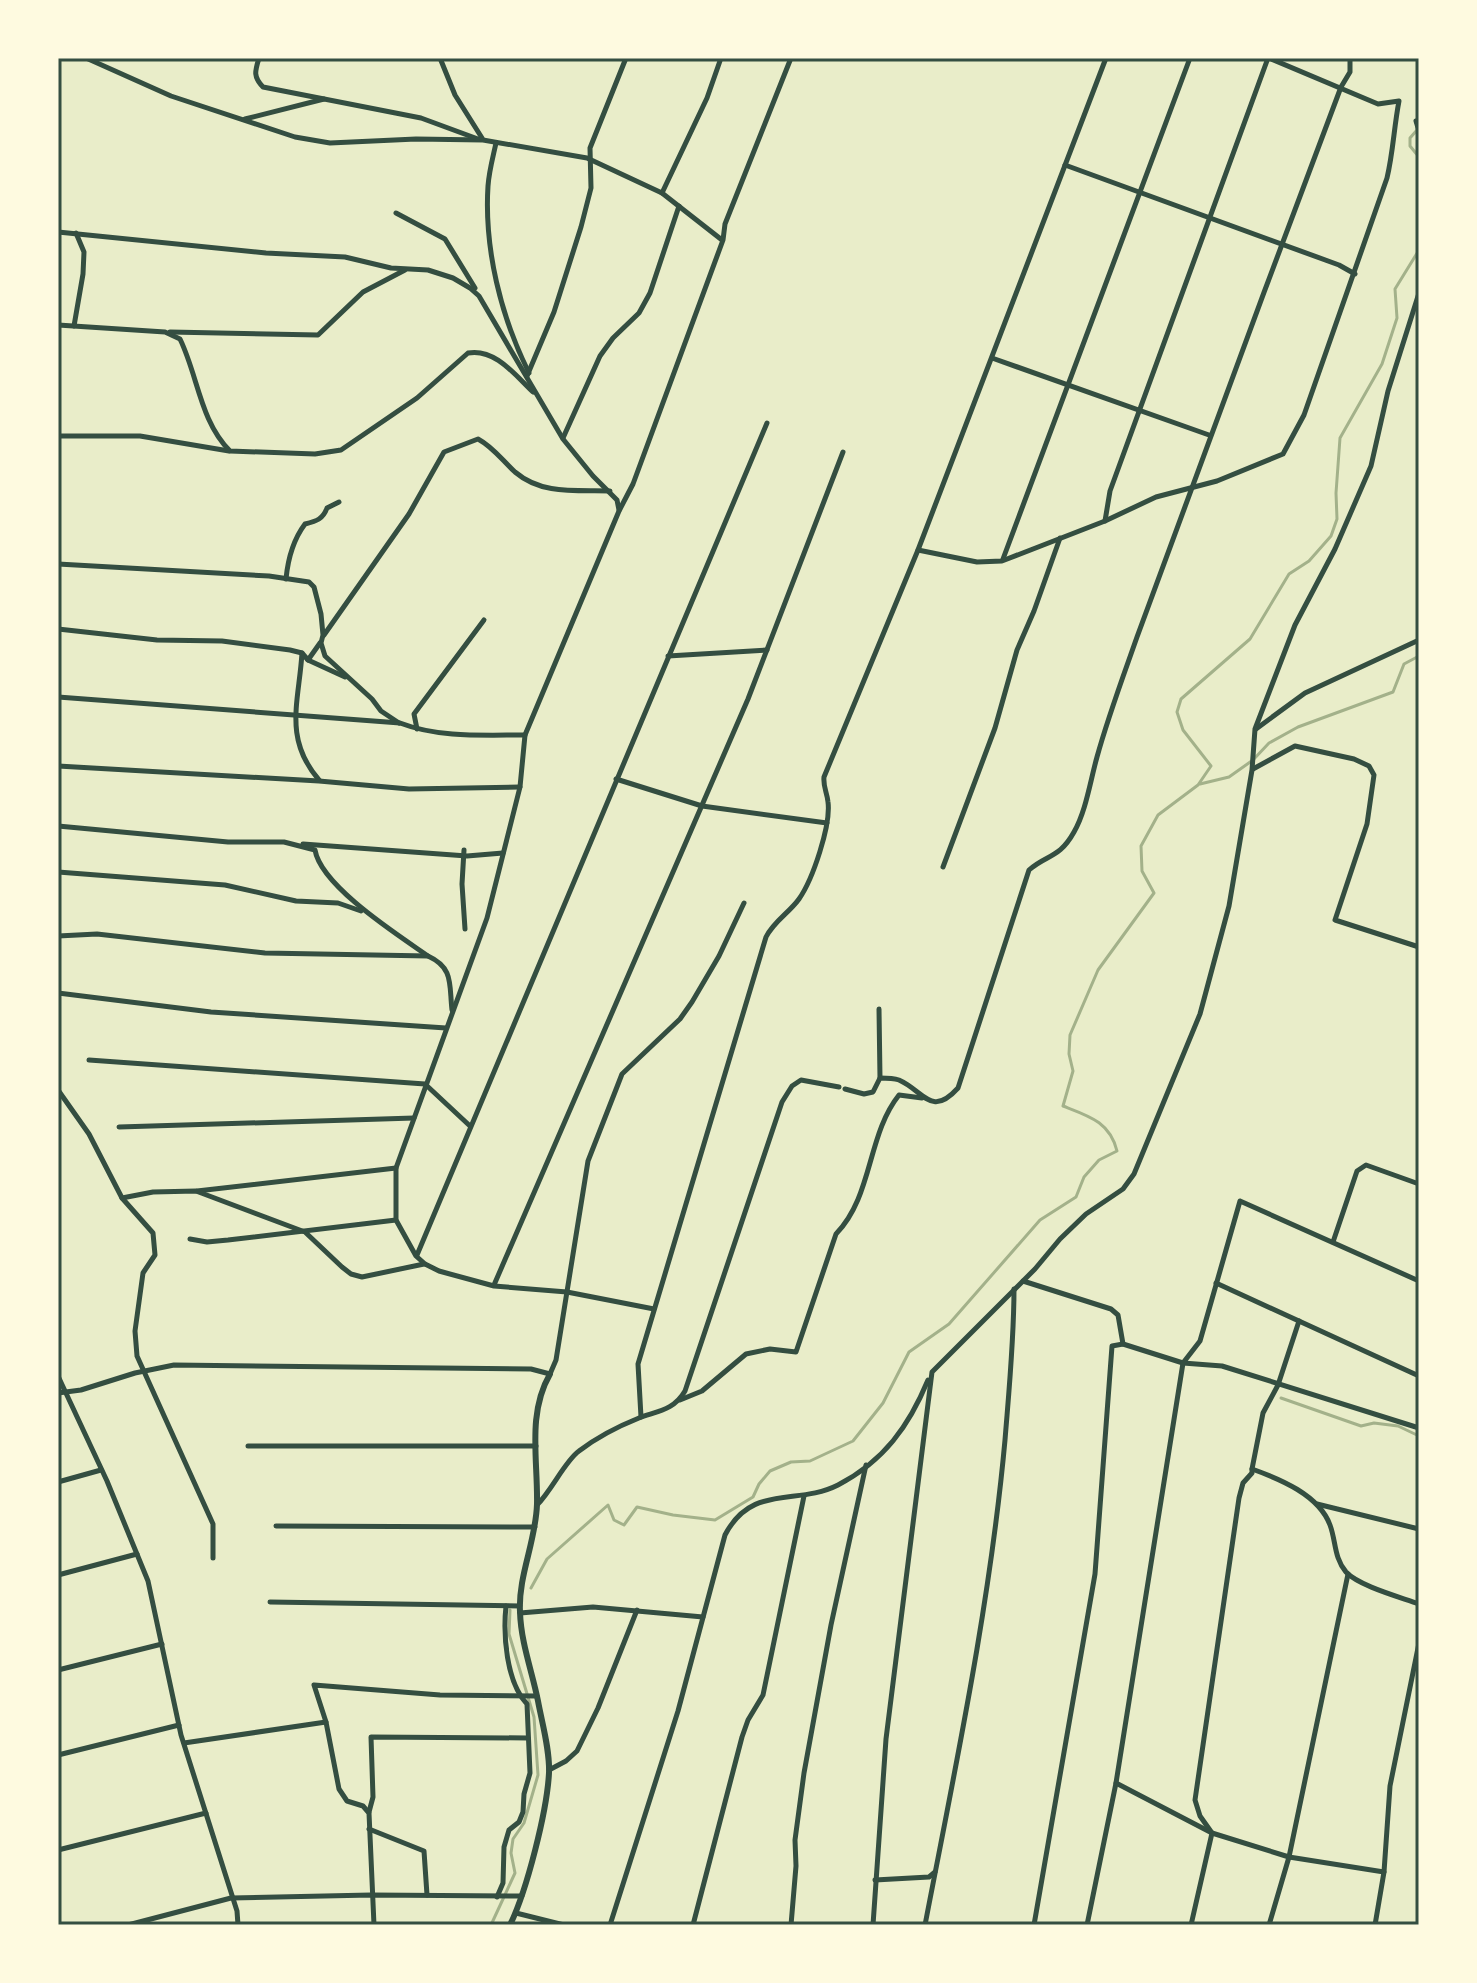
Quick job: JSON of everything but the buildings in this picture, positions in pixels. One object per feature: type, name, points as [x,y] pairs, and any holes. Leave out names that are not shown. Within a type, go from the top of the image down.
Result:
[{"type":"street","points":[[86,58],[171,96],[295,137],[330,143],[483,140]]},
{"type":"street","points":[[259,58],[256,80],[263,87],[421,118],[483,140],[590,160],[662,193],[723,240]]},
{"type":"street","points":[[440,58],[455,95],[483,140]]},
{"type":"street","points":[[528,375],[554,312],[581,227],[591,188],[593,141],[626,58]]},
{"type":"street","points":[[662,193],[707,98],[721,58]]},
{"type":"street","points":[[654,1309],[567,1292],[494,1286],[439,1271],[425,1264],[416,1256],[396,1220],[396,1168],[487,918],[520,787],[525,735],[633,484],[723,240],[725,224],[791,58]]},
{"type":"street","points":[[641,1417],[638,1364],[766,937],[798,901],[806,887],[827,823],[828,800],[823,788],[824,777],[918,550],[1106,58]]},
{"type":"street","points":[[1002,561],[1190,58]]},
{"type":"street","points":[[918,550],[977,562],[1002,561],[1105,521],[1156,497],[1191,489],[1283,454],[1304,415],[1326,346],[1355,274],[1393,155],[1392,136],[1399,101],[1378,104],[1269,58],[1110,491],[1105,521]]},
{"type":"street","points":[[537,1505],[551,1491],[576,1453],[641,1417],[666,1410],[702,1391],[746,1354],[770,1349],[796,1352],[836,1234],[848,1222],[860,1193],[886,1111],[899,1095],[939,1102],[949,1098],[958,1088],[1029,870],[1036,863],[1053,857],[1075,830],[1134,646],[1209,435],[1341,87],[1350,72],[1350,58]]},
{"type":"street","points":[[244,119],[329,98]]},
{"type":"street","points":[[1416,121],[1419,131]]},
{"type":"street","points":[[496,143],[488,184],[489,223],[499,296],[537,395],[563,439],[617,500],[619,511]]},
{"type":"street","points":[[1065,165],[1339,265],[1355,274]]},
{"type":"street","points":[[563,439],[600,356],[613,338],[639,313],[650,293],[679,206]]},
{"type":"street","points":[[396,213],[445,239],[528,375]]},
{"type":"street","points":[[58,232],[345,257],[405,270],[428,270],[453,278],[479,296]]},
{"type":"street","points":[[74,326],[84,252],[75,233]]},
{"type":"street","points":[[58,325],[307,337],[318,335],[363,292],[405,270]]},
{"type":"street","points":[[610,1925],[678,1711],[725,1535],[731,1523],[757,1503],[779,1495],[804,1496],[838,1485],[866,1465],[902,1431],[915,1412],[932,1372],[1086,1214],[1123,1189],[1134,1174],[1200,1014],[1229,906],[1252,770],[1255,729],[1290,637],[1335,549],[1371,466],[1375,439],[1419,293]]},
{"type":"street","points":[[165,332],[180,339],[214,434],[230,451]]},
{"type":"street","points":[[58,436],[140,436],[230,451],[315,454],[341,450],[417,398],[468,353],[478,351],[498,360],[537,395]]},
{"type":"street","points":[[992,358],[1209,435]]},
{"type":"street","points":[[416,1256],[767,423]]},
{"type":"street","points":[[308,660],[409,514],[444,452],[452,447],[478,439],[491,446],[530,484],[542,488],[610,491]]},
{"type":"street","points":[[494,1286],[702,806],[767,650],[843,452]]},
{"type":"street","points":[[286,579],[288,560],[298,533],[305,524],[318,521],[327,508],[339,502]]},
{"type":"street","points":[[943,867],[995,728],[1017,650],[1061,537]]},
{"type":"street","points":[[58,564],[301,579],[314,587],[323,635]]},
{"type":"street","points":[[418,730],[414,724],[414,714],[484,620]]},
{"type":"street","points":[[60,628],[157,640],[222,641],[302,653],[308,660],[350,679]]},
{"type":"street","points":[[1255,729],[1305,693],[1419,640]]},
{"type":"street","points":[[321,643],[325,656],[381,711],[400,723],[418,730],[462,736],[525,735]]},
{"type":"street","points":[[668,656],[767,650]]},
{"type":"street","points":[[302,653],[295,731],[305,764],[319,781]]},
{"type":"street","points":[[58,697],[400,723]]},
{"type":"street","points":[[1252,770],[1286,748],[1295,746],[1354,759],[1369,766],[1374,775],[1367,824],[1335,920],[1419,947]]},
{"type":"street","points":[[58,766],[409,789],[520,787]]},
{"type":"street","points":[[616,779],[702,806],[827,823]]},
{"type":"street","points":[[58,826],[228,842],[503,853]]},
{"type":"street","points":[[298,844],[315,850],[317,860],[335,882],[373,917],[441,962],[448,973],[452,1011]]},
{"type":"street","points":[[464,853],[462,884],[465,929]]},
{"type":"street","points":[[58,872],[225,885],[296,901],[338,903],[373,917]]},
{"type":"street","points":[[510,1925],[522,1896],[547,1793],[549,1770],[537,1696],[524,1649],[520,1609],[537,1505],[537,1403],[556,1360],[588,1161],[622,1074],[680,1019],[719,956],[744,903]]},
{"type":"street","points":[[58,936],[97,934],[265,953],[428,956]]},
{"type":"street","points":[[58,993],[211,1012],[446,1028]]},
{"type":"street","points":[[679,1401],[685,1391],[782,1102],[792,1086],[801,1080],[864,1094],[873,1092],[880,1078],[879,1009]]},
{"type":"street","points":[[89,1060],[425,1084],[470,1126]]},
{"type":"street","points":[[880,1078],[899,1080],[923,1098]]},
{"type":"street","points":[[58,1090],[89,1134],[122,1198],[153,1233],[155,1255],[143,1273],[135,1331],[137,1356],[213,1524],[213,1558]]},
{"type":"street","points":[[119,1127],[414,1118]]},
{"type":"street","points":[[1333,1242],[1357,1171],[1366,1165],[1419,1184]]},
{"type":"street","points":[[122,1198],[153,1192],[196,1191],[396,1168]]},
{"type":"street","points":[[196,1191],[305,1232],[351,1274],[362,1277],[378,1275],[425,1264]]},
{"type":"street","points":[[1087,1925],[1116,1783],[1183,1363],[1200,1341],[1240,1201],[1419,1281]]},
{"type":"street","points":[[190,1239],[207,1242],[396,1220]]},
{"type":"street","points":[[1022,1281],[1111,1309],[1118,1315],[1123,1344]]},
{"type":"street","points":[[1216,1283],[1419,1376]]},
{"type":"street","points":[[925,1925],[975,1670],[998,1517],[1014,1334],[1014,1288]]},
{"type":"street","points":[[1191,1925],[1212,1833],[1200,1816],[1195,1800],[1239,1498],[1243,1483],[1252,1473],[1263,1413],[1278,1385],[1299,1321]]},
{"type":"street","points":[[1034,1925],[1095,1574],[1112,1346],[1123,1344],[1183,1363],[1222,1366],[1419,1428]]},
{"type":"street","points":[[62,1392],[81,1390],[174,1365],[531,1369],[550,1374]]},
{"type":"street","points":[[873,1925],[886,1739],[932,1372]]},
{"type":"street","points":[[58,1376],[62,1392],[101,1470],[148,1581],[179,1725],[238,1925]]},
{"type":"street","points":[[248,1446],[536,1446]]},
{"type":"street","points":[[791,1925],[795,1840],[804,1773],[831,1625],[866,1465]]},
{"type":"street","points":[[1252,1469],[1275,1477],[1316,1504],[1419,1529]]},
{"type":"street","points":[[58,1482],[101,1470]]},
{"type":"street","points":[[693,1925],[742,1737],[763,1695],[804,1496]]},
{"type":"street","points":[[1316,1504],[1329,1523],[1336,1555],[1348,1574],[1419,1604]]},
{"type":"street","points":[[276,1526],[535,1527]]},
{"type":"street","points":[[58,1575],[137,1554]]},
{"type":"street","points":[[1269,1925],[1289,1857],[1348,1574]]},
{"type":"street","points":[[270,1602],[506,1606],[520,1609],[593,1607],[703,1617]]},
{"type":"street","points":[[497,1897],[503,1883],[504,1847],[509,1830],[519,1822],[523,1812],[530,1773],[527,1704],[519,1696],[503,1636],[506,1606]]},
{"type":"street","points":[[549,1770],[577,1751],[598,1708],[637,1610]]},
{"type":"street","points":[[1375,1925],[1384,1872],[1390,1786],[1419,1643]]},
{"type":"street","points":[[58,1670],[162,1644]]},
{"type":"street","points":[[369,1813],[363,1806],[347,1801],[339,1789],[326,1722],[314,1685],[440,1695],[537,1696]]},
{"type":"street","points":[[184,1743],[326,1722]]},
{"type":"street","points":[[58,1755],[179,1725]]},
{"type":"street","points":[[374,1925],[369,1829],[373,1797],[371,1737],[528,1738]]},
{"type":"street","points":[[1116,1783],[1212,1833],[1289,1857],[1384,1872]]},
{"type":"street","points":[[58,1850],[206,1813]]},
{"type":"street","points":[[369,1829],[424,1851],[427,1895]]},
{"type":"street","points":[[875,1880],[929,1877],[935,1872]]},
{"type":"street","points":[[128,1925],[231,1898],[522,1896]]},
{"type":"street","points":[[516,1913],[564,1925]]},
{"type":"waterway","points":[[1417,130],[1410,138],[1410,146],[1419,157]]},
{"type":"waterway","points":[[531,1588],[547,1559],[608,1505],[614,1520],[624,1525],[637,1507],[715,1520],[753,1497],[770,1471],[791,1462],[810,1461],[853,1441],[883,1403],[909,1352],[949,1324],[1040,1220],[1076,1197],[1084,1177],[1099,1160],[1117,1151],[1109,1133],[1097,1121],[1063,1106],[1073,1071],[1069,1054],[1070,1035],[1098,970],[1154,893],[1142,871],[1141,846],[1158,815],[1198,785],[1211,766],[1183,730],[1177,712],[1181,699],[1250,639],[1289,574],[1309,561],[1331,536],[1337,519],[1340,438],[1382,364],[1397,318],[1395,289],[1419,250]]},
{"type":"waterway","points":[[1200,784],[1229,777],[1253,760],[1269,743],[1298,727],[1393,692],[1404,664],[1419,656]]},
{"type":"waterway","points":[[1281,1398],[1361,1426],[1374,1423],[1398,1426],[1419,1436]]},
{"type":"waterway","points":[[491,1925],[515,1873],[511,1853],[513,1839],[524,1823],[538,1775],[534,1717],[509,1634],[510,1610]]}]
